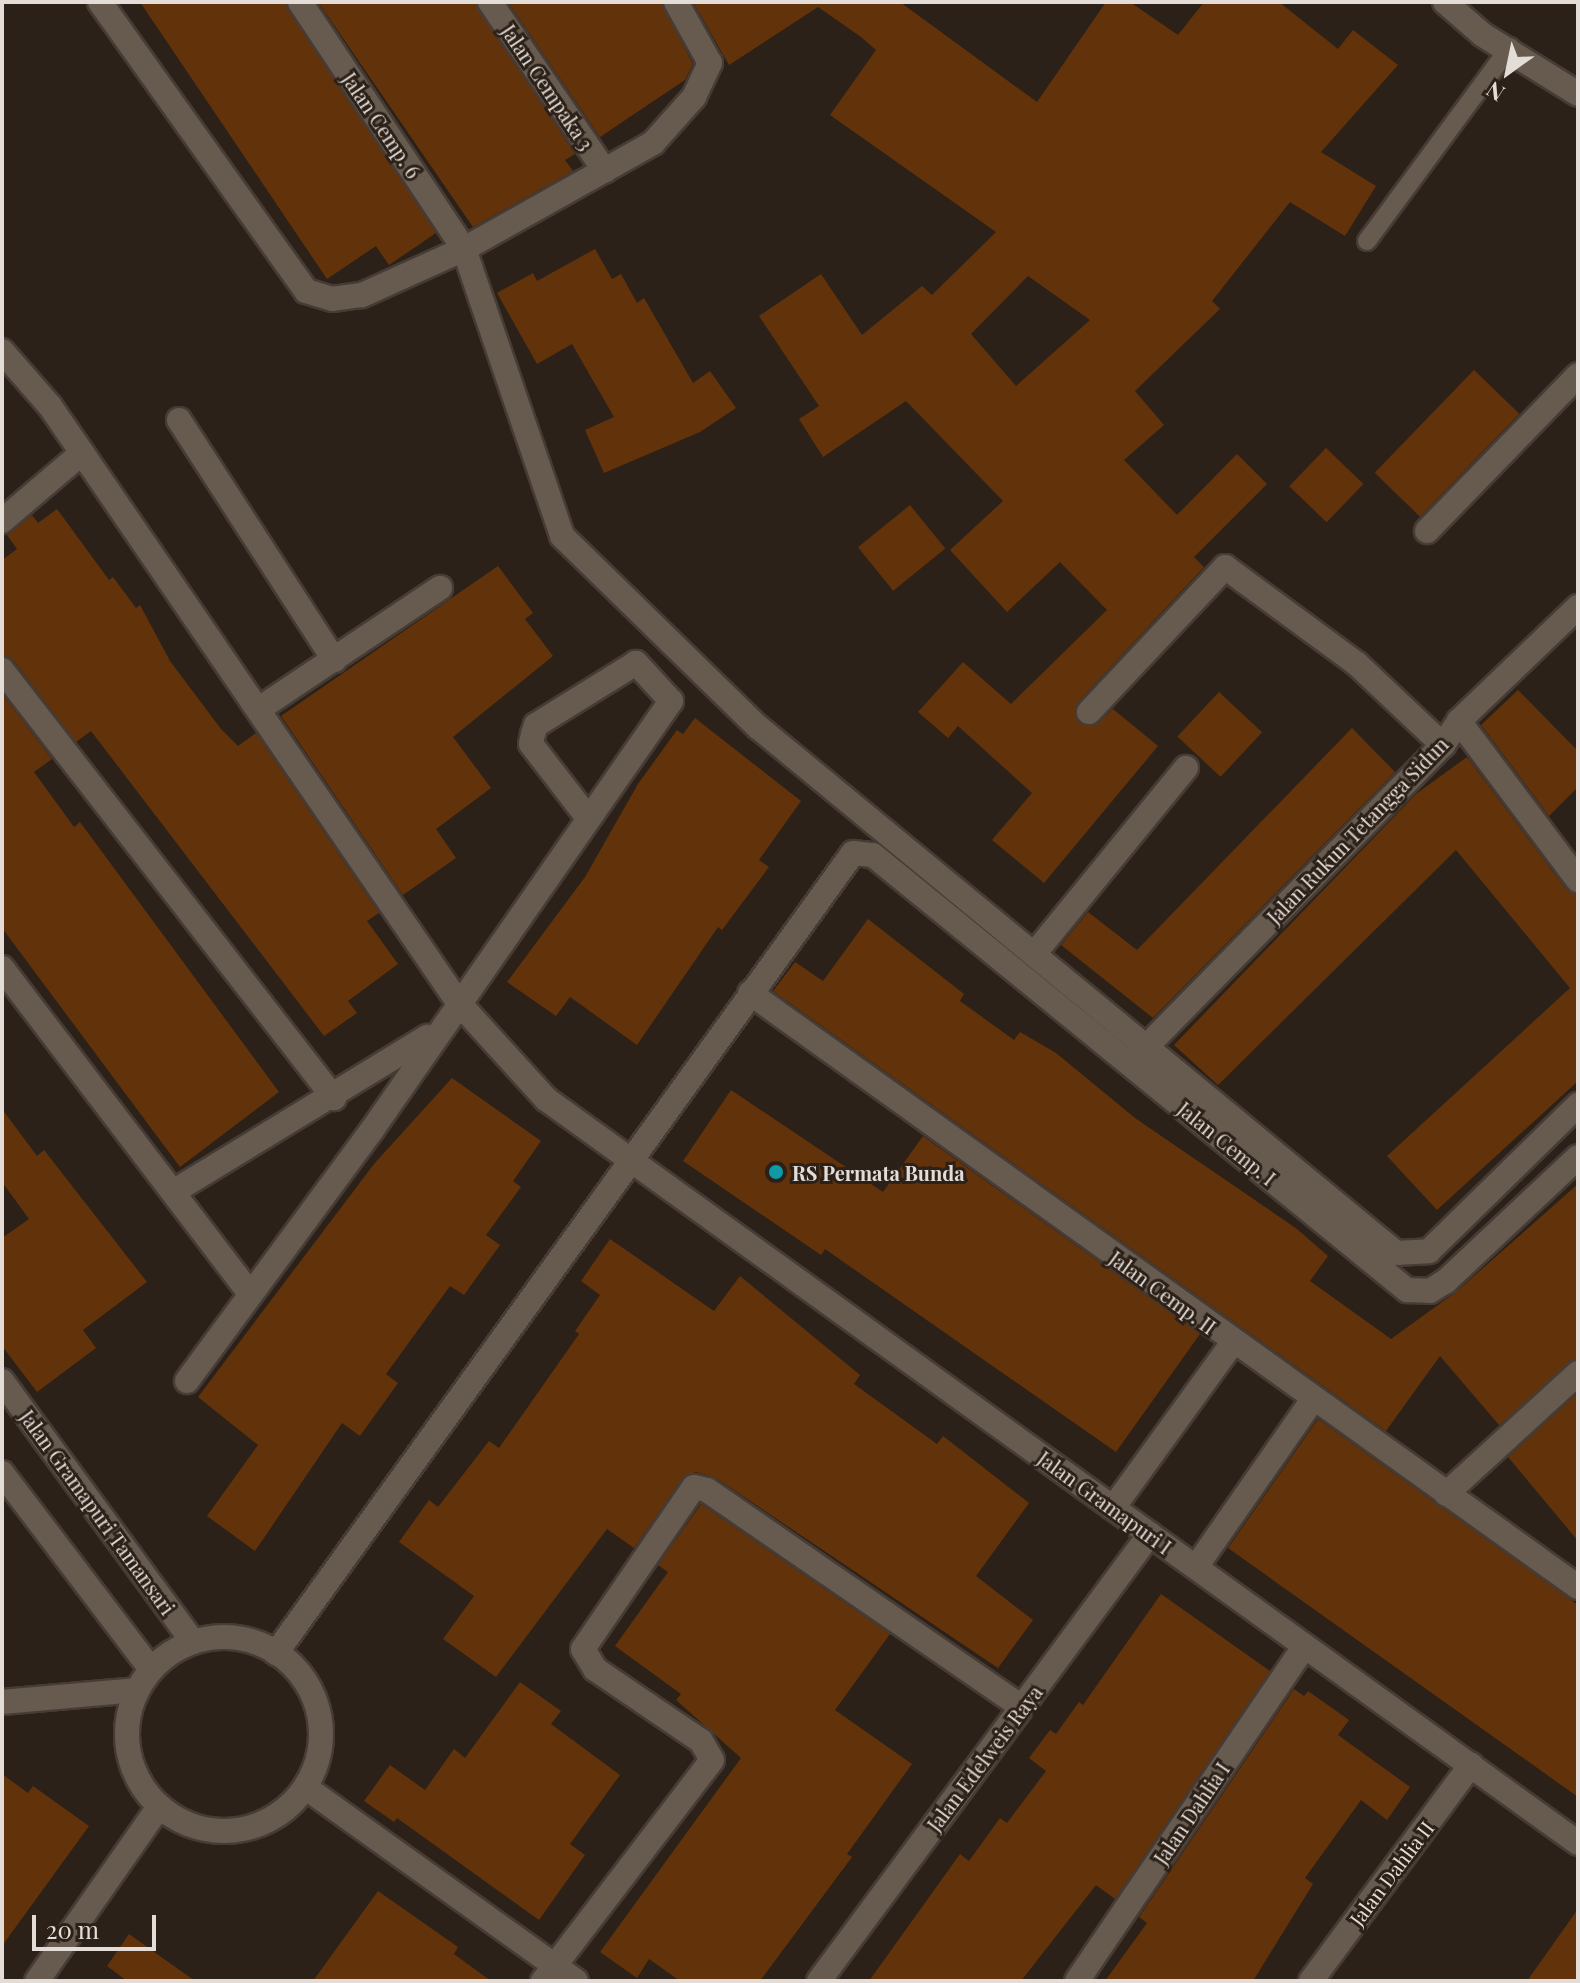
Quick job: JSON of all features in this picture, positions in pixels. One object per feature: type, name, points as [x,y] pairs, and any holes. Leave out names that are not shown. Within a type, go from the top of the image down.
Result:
[{"type":"street","points":[[100,2],[306,291],[332,299],[362,295],[464,249],[653,143],[694,97],[710,63],[676,2]]},
{"type":"street","name":"Jalan Cemp. 6","points":[[300,2],[464,249],[562,536],[758,727],[1035,953],[1380,1243],[1412,1257],[1429,1251],[1578,1105]]},
{"type":"street","name":"Jalan Cempaka 3","points":[[490,2],[605,171]]},
{"type":"street","points":[[1445,2],[1483,35],[1510,47],[1578,94]]},
{"type":"street","name":"Jalan Gramapuri I","points":[[2,351],[82,453],[458,1002],[546,1099],[1578,1843]]},
{"type":"street","points":[[1427,531],[1578,375]]},
{"type":"street","points":[[179,420],[334,660]]},
{"type":"street","points":[[2,521],[82,453]]},
{"type":"street","points":[[1089,712],[1225,567],[1357,664],[1443,745]]},
{"type":"street","points":[[259,709],[440,588]]},
{"type":"street","points":[[1459,721],[1578,607]]},
{"type":"street","points":[[187,1381],[248,1291],[372,1130],[436,1031],[458,1002],[671,701],[636,663],[536,725],[533,734],[531,744],[588,818]]},
{"type":"street","points":[[2,670],[334,1098]]},
{"type":"street","name":"Jalan Rukun Tetangga Sidun","points":[[1147,1046],[1443,745],[1459,721],[1578,880]]},
{"type":"street","points":[[1035,953],[1186,768]]},
{"type":"street","name":"Jalan Cemp. I","points":[[750,993],[847,857],[860,851],[873,855],[1407,1290],[1430,1291],[1446,1281],[1578,1157]]},
{"type":"street","points":[[2,968],[248,1291]]},
{"type":"street","points":[[276,1653],[633,1161],[750,993]]},
{"type":"street","name":"Jalan Cemp. II","points":[[750,993],[1578,1587]]},
{"type":"street","points":[[173,1192],[334,1098],[436,1031]]},
{"type":"street","points":[[1113,1508],[1233,1342]]},
{"type":"street","points":[[1446,1494],[1578,1373]]},
{"type":"street","name":"Jalan Gramapuri Tamansari","points":[[2,1381],[193,1642]]},
{"type":"street","points":[[1196,1567],[1313,1399]]},
{"type":"street","points":[[2,1473],[151,1669]]},
{"type":"street","points":[[549,1973],[712,1760],[701,1741],[595,1669],[583,1649],[694,1487],[707,1490],[1022,1707]]},
{"type":"street","name":"Jalan Edelweis Raya","points":[[819,1981],[1150,1534]]},
{"type":"street","points":[[243,1639],[276,1653],[305,1681],[316,1704],[319,1755],[305,1787],[277,1816],[230,1831],[192,1825],[159,1807],[142,1787],[127,1740],[137,1690],[151,1669],[193,1642],[243,1639]]},
{"type":"street","name":"Jalan Dahlia I","points":[[1077,1981],[1305,1646]]},
{"type":"street","points":[[2,1702],[137,1690]]},
{"type":"street","name":"Jalan Dahlia II","points":[[1314,1980],[1471,1765]]},
{"type":"street","points":[[305,1787],[549,1973],[576,1981]]},
{"type":"street","points":[[37,1981],[159,1807]]},
{"type":"lane","points":[[1367,241],[1510,47]]},
{"type":"building","points":[[140,2],[285,2],[436,233],[389,265],[376,246],[327,279]]},
{"type":"building","points":[[318,2],[475,2],[575,154],[565,160],[573,171],[473,227]]},
{"type":"building","points":[[508,2],[661,2],[693,64],[685,80],[600,137]]},
{"type":"building","points":[[693,2],[900,2],[1037,102],[1106,2],[1130,2],[1178,35],[1204,2],[1279,2],[1338,49],[1353,30],[1398,65],[1321,152],[1376,186],[1345,236],[1290,202],[1212,301],[1220,309],[1135,391],[1164,425],[1124,460],[1177,515],[1237,454],[1267,484],[1194,557],[1204,567],[1078,702],[1079,723],[1094,726],[1113,709],[1158,746],[1044,883],[992,840],[1032,793],[958,726],[948,738],[918,712],[963,662],[1011,704],[1107,610],[1060,562],[1007,612],[950,550],[1003,501],[906,401],[823,457],[799,419],[819,406],[759,316],[821,274],[862,335],[922,286],[932,295],[996,232],[830,115],[876,50],[818,7],[729,65]],"holes":[[[1028,276],[1090,320],[1016,386],[971,334]]]},
{"type":"building","points":[[595,249],[612,279],[621,274],[637,303],[644,298],[693,383],[710,371],[736,408],[700,432],[604,473],[585,430],[614,417],[572,344],[537,364],[497,293],[533,273],[537,281]]},
{"type":"building","points":[[1474,370],[1519,414],[1420,517],[1375,473]]},
{"type":"building","points":[[1326,448],[1363,484],[1327,522],[1289,486]]},
{"type":"building","points":[[910,505],[945,549],[893,591],[858,547]]},
{"type":"building","points":[[57,509],[109,580],[113,577],[136,608],[140,605],[170,661],[221,729],[238,746],[256,733],[379,913],[367,921],[398,964],[348,1001],[357,1013],[324,1036],[91,731],[76,742],[14,661],[2,655],[2,560],[17,549],[7,535],[32,515],[38,523]]},
{"type":"building","points":[[498,566],[533,613],[525,619],[553,656],[453,737],[491,788],[436,829],[456,858],[403,895],[281,716]]},
{"type":"building","points":[[1518,690],[1578,751],[1578,787],[1549,816],[1481,725]]},
{"type":"building","points":[[1219,692],[1262,732],[1221,777],[1177,737]]},
{"type":"building","points":[[2,694],[52,759],[34,772],[74,827],[80,822],[279,1092],[180,1167],[2,928]]},
{"type":"building","points":[[695,718],[801,801],[759,860],[769,867],[722,930],[718,927],[637,1045],[570,997],[556,1016],[507,982],[585,877],[638,784],[677,730],[683,734]]},
{"type":"building","points":[[1352,728],[1395,772],[1153,1018],[1061,945],[1088,912],[1137,950]]},
{"type":"building","points":[[1467,757],[1566,889],[1578,895],[1578,1081],[1437,1210],[1387,1156],[1570,988],[1456,850],[1218,1085],[1174,1045],[1416,794]]},
{"type":"building","points":[[868,919],[964,994],[960,1001],[1014,1040],[1020,1032],[1056,1053],[1135,1118],[1297,1229],[1328,1256],[1310,1281],[1391,1339],[1456,1292],[1578,1184],[1578,1358],[1499,1425],[1440,1356],[1386,1431],[773,991],[795,962],[823,981]]},
{"type":"building","points":[[452,1078],[541,1141],[513,1181],[521,1187],[486,1235],[500,1245],[464,1295],[450,1286],[386,1374],[398,1383],[360,1436],[342,1423],[255,1551],[207,1516],[258,1445],[198,1397],[374,1164]]},
{"type":"building","points":[[731,1090],[883,1192],[923,1136],[1200,1334],[1116,1452],[825,1249],[821,1255],[683,1161]]},
{"type":"building","points":[[2,1109],[37,1156],[44,1150],[147,1282],[83,1330],[96,1348],[37,1392],[2,1346],[2,1238],[29,1219],[2,1182]]},
{"type":"building","points":[[610,1239],[714,1311],[740,1276],[860,1375],[854,1384],[937,1444],[943,1436],[1029,1503],[976,1576],[1033,1620],[998,1668],[716,1478],[696,1472],[682,1479],[634,1548],[607,1529],[496,1677],[443,1639],[474,1596],[399,1542],[429,1500],[438,1507],[489,1441],[499,1448],[579,1334],[575,1331],[600,1295],[581,1281]]},
{"type":"building","points":[[1578,1393],[1578,1541],[1508,1457]]},
{"type":"building","points":[[1318,1419],[1578,1605],[1578,1797],[1228,1548]]},
{"type":"building","points":[[701,1504],[890,1634],[835,1710],[912,1764],[847,1854],[852,1857],[760,1981],[680,1981],[649,1959],[637,1978],[600,1952],[741,1758],[676,1700],[681,1694],[615,1646],[668,1572],[658,1565]]},
{"type":"building","points":[[1161,1594],[1270,1671],[1115,1899],[1096,1885],[1021,1981],[869,1981],[960,1854],[969,1861],[1000,1818],[1007,1823],[1046,1771],[1029,1758],[1050,1730],[1056,1734],[1079,1702],[1083,1705]]},
{"type":"building","points":[[520,1682],[561,1711],[551,1724],[620,1775],[570,1844],[585,1855],[539,1920],[397,1818],[394,1822],[364,1801],[390,1765],[425,1790],[454,1749],[465,1758]]},
{"type":"building","points":[[1294,1689],[1304,1696],[1308,1691],[1349,1720],[1338,1735],[1410,1787],[1387,1820],[1361,1800],[1305,1878],[1313,1884],[1253,1981],[1105,1981],[1147,1923],[1139,1917]]},
{"type":"building","points":[[2,1774],[28,1793],[33,1786],[89,1826],[2,1946]]},
{"type":"building","points":[[378,1891],[458,1947],[454,1954],[491,1981],[313,1981]]},
{"type":"building","points":[[1578,1909],[1578,1981],[1527,1981]]},
{"type":"building","points":[[129,1934],[195,1981],[127,1981],[107,1966]]},
{"type":"place","name":"RS Permata Bunda","points":[[776,1172]]}]
